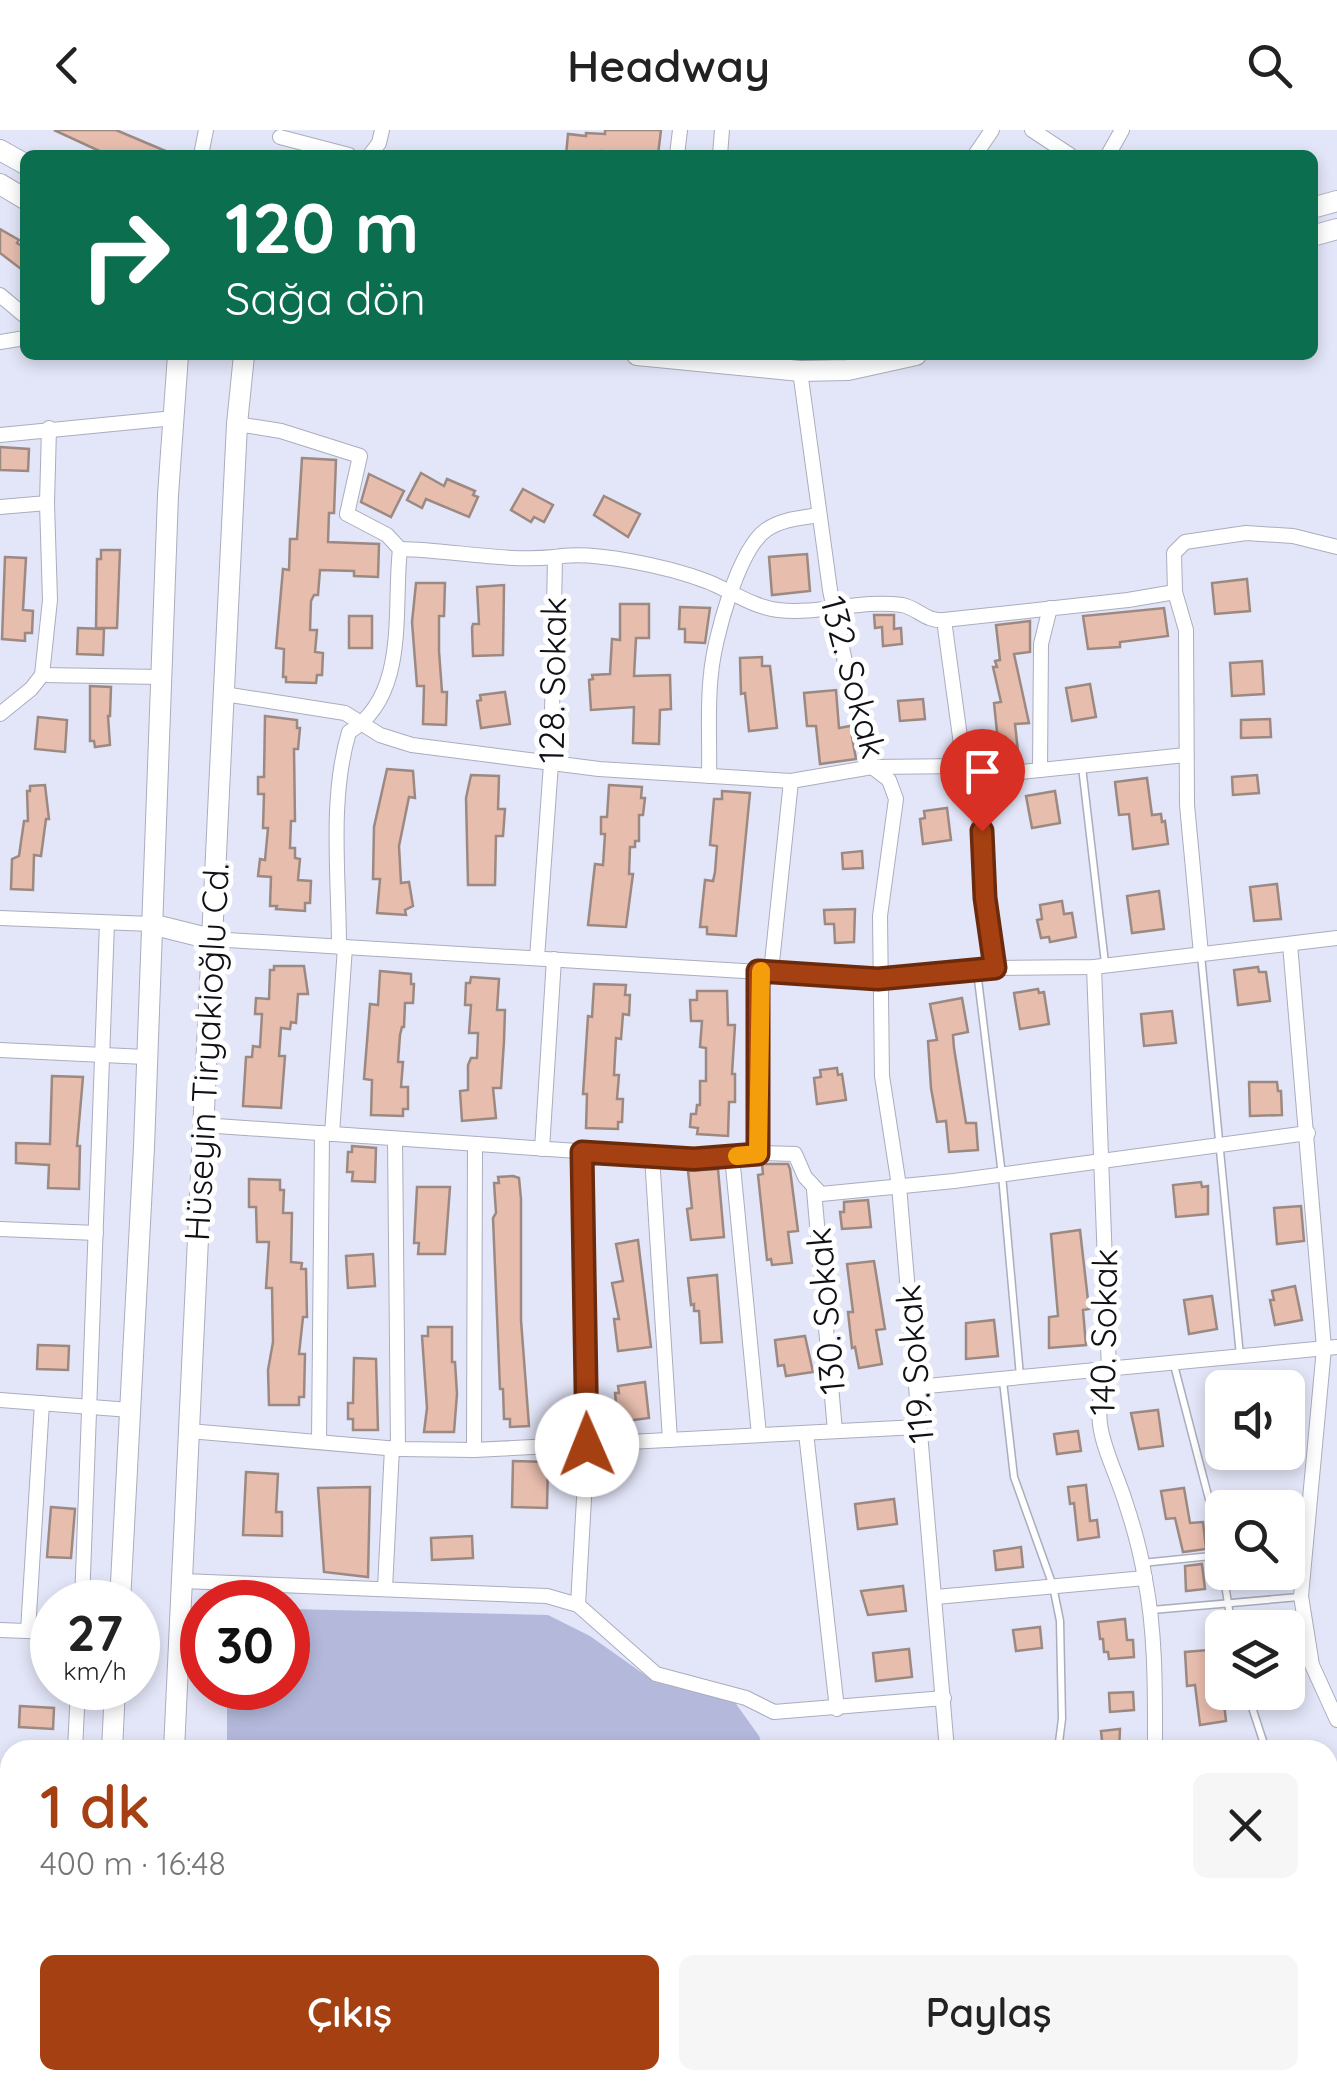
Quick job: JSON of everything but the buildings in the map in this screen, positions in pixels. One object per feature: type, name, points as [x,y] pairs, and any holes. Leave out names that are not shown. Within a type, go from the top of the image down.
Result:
[{"type":"street","points":[[1032,130],[1062,150]]},
{"type":"street","points":[[281,134],[333,150]]},
{"type":"street","points":[[0,295],[20,312]]},
{"type":"street","name":"Hüseyin Tiryakioğlu Cd.","points":[[121,1580],[178,360]]},
{"type":"street","name":"Hüseyin Tiryakioğlu Cd.","points":[[182,1580],[211,939],[243,360]]},
{"type":"street","points":[[688,360],[800,371],[848,370],[893,360]]},
{"type":"street","name":"132. Sokak","points":[[800,371],[834,607],[872,768],[890,780],[896,800],[880,916],[878,979]]},
{"type":"street","points":[[0,434],[174,418]]},
{"type":"street","points":[[237,424],[281,431],[360,456],[347,514],[387,535],[400,549],[392,673],[377,706],[363,724],[348,732],[340,770],[342,947],[327,1134],[319,1442]]},
{"type":"street","points":[[0,714],[42,676],[50,600],[49,428]]},
{"type":"street","points":[[0,507],[47,503]]},
{"type":"street","points":[[709,776],[711,672],[730,592],[748,550],[764,531],[784,521],[818,515]]},
{"type":"street","points":[[1201,954],[1186,804],[1186,630],[1175,592],[1174,553],[1185,542],[1246,533],[1293,536],[1337,547]]},
{"type":"street","name":"128. Sokak","points":[[400,549],[522,560],[554,557],[551,764],[537,958]]},
{"type":"street","points":[[554,557],[591,554],[704,580],[776,610],[805,611],[869,603],[906,606],[932,621],[1175,592]]},
{"type":"street","points":[[1040,770],[1041,644],[1050,608]]},
{"type":"street","points":[[944,620],[964,766],[974,790],[982,831],[985,898],[995,968]]},
{"type":"street","points":[[42,676],[161,677]]},
{"type":"street","points":[[224,694],[345,713],[380,735],[412,745],[551,764],[709,776],[791,780],[872,768],[964,766],[982,776],[1186,755]]},
{"type":"street","points":[[758,1154],[765,972],[791,780]]},
{"type":"street","points":[[0,918],[151,924],[211,939],[878,979],[995,968],[1100,966],[1337,938]]},
{"type":"street","points":[[83,1580],[107,922]]},
{"type":"street","points":[[1290,944],[1331,1348],[1300,1596],[1312,1666],[1337,1720]]},
{"type":"street","points":[[542,1149],[554,959]]},
{"type":"street","name":"140. Sokak","points":[[1100,966],[1109,1371],[1098,1394],[1101,1442],[1126,1502],[1143,1570],[1150,1610],[1155,1740]]},
{"type":"street","name":"119. Sokak","points":[[878,979],[882,1076],[899,1186],[946,1740]]},
{"type":"street","points":[[0,1050],[145,1057]]},
{"type":"street","points":[[202,1125],[694,1159],[796,1154],[814,1190],[821,1194],[1002,1175],[1308,1133]]},
{"type":"street","points":[[385,1589],[395,1449],[395,1138]]},
{"type":"street","points":[[474,1450],[475,1144]]},
{"type":"street","points":[[578,1605],[587,1445],[582,1152]]},
{"type":"street","points":[[652,1156],[670,1440]]},
{"type":"street","points":[[732,1156],[760,1436]]},
{"type":"street","name":"130. Sokak","points":[[814,1190],[835,1432]]},
{"type":"street","points":[[0,1229],[96,1233]]},
{"type":"street","points":[[916,1387],[1331,1348]]},
{"type":"street","points":[[0,1400],[130,1410]]},
{"type":"street","points":[[0,1630],[28,1631],[42,1404]]},
{"type":"street","points":[[189,1432],[395,1449],[474,1450],[918,1427]]},
{"type":"street","points":[[806,1433],[837,1709]]},
{"type":"street","points":[[936,1597],[1053,1586],[1143,1570]]},
{"type":"street","points":[[310,1586],[547,1596],[578,1605],[656,1674],[746,1698],[774,1712],[944,1698]]},
{"type":"street","name":"Hüseyin Tiryakioğlu Cd.","points":[[174,1740],[180,1623]]},
{"type":"street","points":[[75,1740],[77,1710]]},
{"type":"street","points":[[112,1740],[114,1710]]},
{"type":"lane","points":[[1082,766],[1100,966]]},
{"type":"lane","points":[[1201,954],[1240,1357]]},
{"type":"lane","points":[[977,970],[1002,1175],[1020,1378]]},
{"type":"lane","points":[[1174,1364],[1205,1493]]},
{"type":"lane","points":[[1003,1380],[1014,1477],[1053,1586],[1060,1621],[1059,1740]]},
{"type":"lane","points":[[1143,1570],[1205,1558]]},
{"type":"lane","points":[[1226,1590],[1229,1610]]},
{"type":"lane","points":[[1150,1610],[1300,1596]]},
{"type":"lane","points":[[1253,1710],[1263,1740]]},
{"type":"shaded area","points":[[310,1610],[548,1615],[590,1636],[655,1682],[734,1701],[760,1740],[227,1740],[227,1710],[310,1710]]},
{"type":"slow traffic","points":[[737,1156],[758,1154],[761,971]]},
{"type":"route","points":[[587,1445],[582,1152],[694,1159],[758,1154],[758,971],[878,979],[995,968],[985,898],[982,831]]}]
